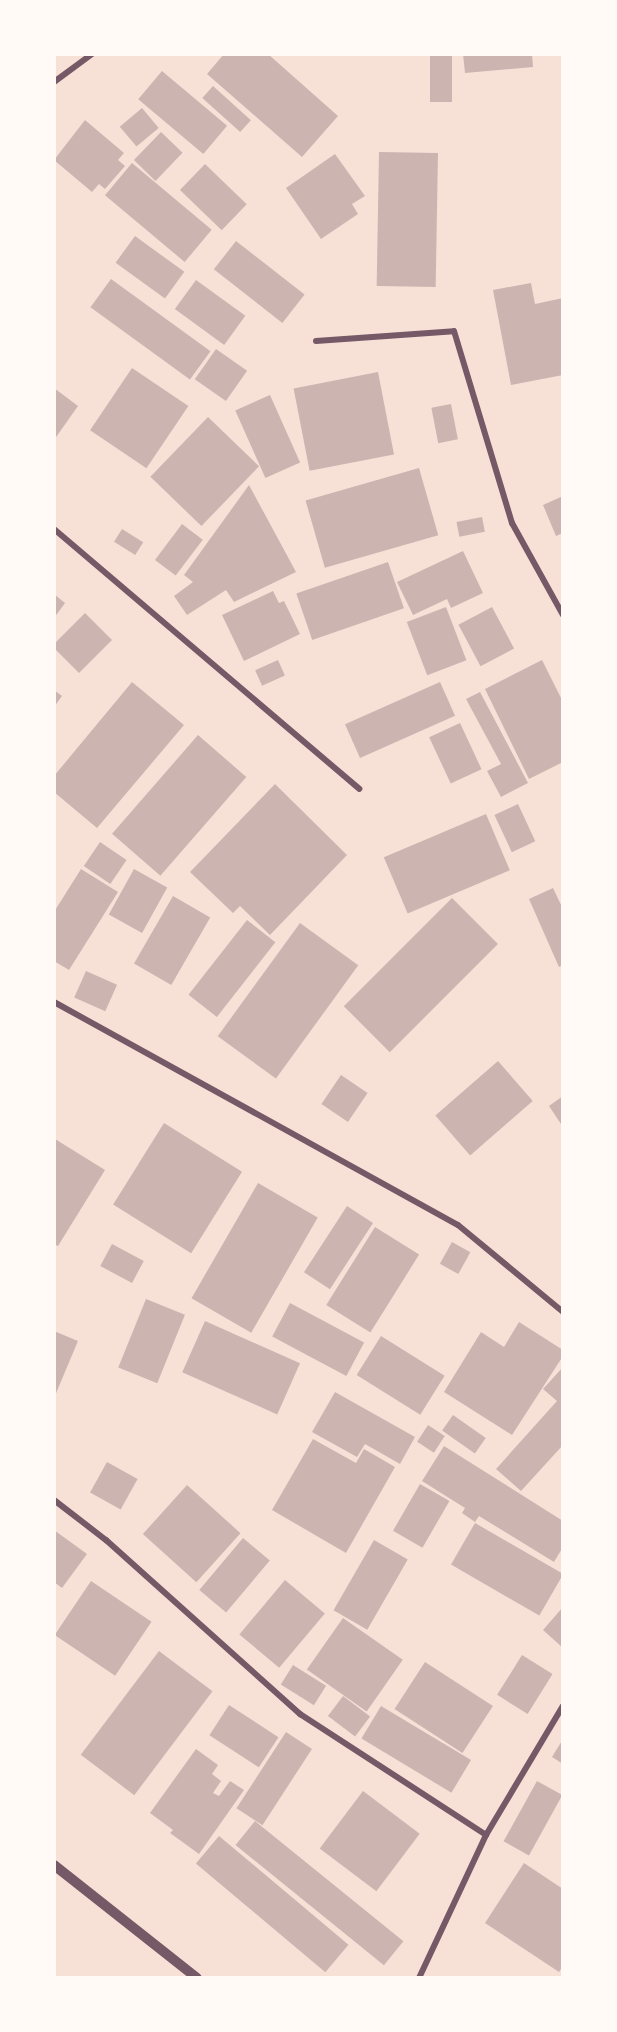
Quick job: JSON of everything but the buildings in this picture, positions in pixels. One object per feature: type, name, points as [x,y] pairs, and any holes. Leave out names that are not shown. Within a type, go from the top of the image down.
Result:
[{"type":"street","points":[[54,82],[93,54]]},
{"type":"street","points":[[316,341],[454,331],[512,523],[563,615]]},
{"type":"street","points":[[54,529],[358,789]]},
{"type":"street","points":[[54,1002],[458,1225],[563,1312]]},
{"type":"street","points":[[54,1500],[106,1540],[300,1714],[486,1835]]},
{"type":"street","points":[[419,1978],[486,1835],[563,1706]]},
{"type":"street","points":[[54,1865],[197,1978]]}]
